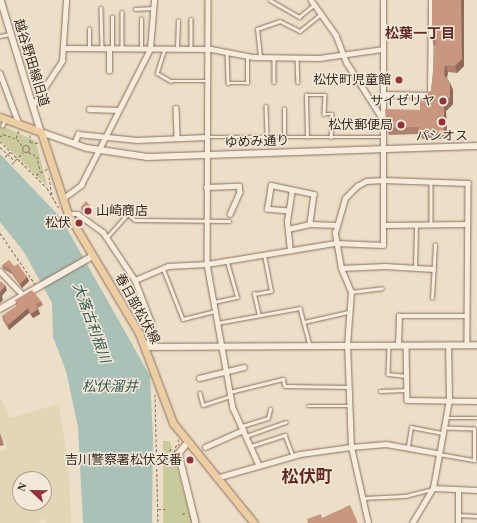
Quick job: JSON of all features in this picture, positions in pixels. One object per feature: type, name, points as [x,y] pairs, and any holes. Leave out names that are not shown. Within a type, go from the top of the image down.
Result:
[{"type":"main road","points":[[2,121],[38,134]]},
{"type":"main road","name":"春日部松伏線","points":[[38,134],[68,214],[91,258],[146,347],[167,409],[187,444],[254,523]]},
{"type":"street","name":"越谷野田線旧道","points":[[0,0],[33,105],[38,134]]},
{"type":"street","points":[[33,105],[57,71],[65,48],[66,0]]},
{"type":"street","points":[[62,199],[81,185],[104,137],[150,49],[154,0]]},
{"type":"street","points":[[208,0],[206,49],[207,264],[230,394],[242,428],[259,465]]},
{"type":"street","points":[[135,280],[163,268],[207,264],[335,243],[383,245],[383,0]]},
{"type":"street","points":[[383,94],[430,94],[431,0]]},
{"type":"street","points":[[313,2],[383,119]]},
{"type":"street","points":[[65,48],[206,49],[260,58],[298,58],[345,55],[383,49]]},
{"type":"street","points":[[109,71],[110,49]]},
{"type":"street","points":[[0,73],[17,127]]},
{"type":"street","points":[[176,108],[177,137]]},
{"type":"street","points":[[89,109],[118,110]]},
{"type":"street","name":"ゆめみ通り","points":[[38,134],[98,151],[147,157],[477,146]]},
{"type":"street","points":[[74,144],[78,134],[137,140],[177,137],[206,137]]},
{"type":"street","points":[[368,523],[351,448],[347,345],[348,312],[351,292],[341,268],[335,243],[336,225],[351,191],[366,181],[468,182],[467,345]]},
{"type":"street","points":[[288,211],[268,209],[271,184],[314,194],[310,224]]},
{"type":"street","points":[[206,187],[238,186],[240,192],[230,214]]},
{"type":"street","points":[[290,250],[288,211],[292,190]]},
{"type":"street","points":[[68,214],[78,214],[107,238],[135,280],[151,321],[152,336],[146,347]]},
{"type":"street","points":[[288,229],[310,224],[336,225]]},
{"type":"street","points":[[384,225],[467,224]]},
{"type":"street","points":[[0,309],[24,296],[38,286],[91,258]]},
{"type":"street","points":[[341,268],[433,269]]},
{"type":"street","points":[[0,272],[24,296]]},
{"type":"street","points":[[398,345],[400,316],[467,316]]},
{"type":"street","points":[[146,347],[221,345],[477,345]]},
{"type":"street","points":[[406,345],[406,400],[477,401]]},
{"type":"street","points":[[412,523],[433,488],[437,453],[449,400],[448,345]]},
{"type":"street","points":[[198,378],[244,367]]},
{"type":"street","points":[[206,447],[242,428]]},
{"type":"street","points":[[187,444],[178,454],[196,523]]},
{"type":"street","points":[[216,478],[293,456],[351,448],[408,446],[437,453]]},
{"type":"street","points":[[433,488],[477,490]]},
{"type":"street","points":[[458,490],[458,523]]},
{"type":"lane","points":[[270,0],[299,17],[313,2]]},
{"type":"lane","points":[[101,8],[102,49]]},
{"type":"lane","points":[[135,9],[153,8]]},
{"type":"lane","points":[[122,12],[122,49]]},
{"type":"lane","points":[[260,58],[257,29],[280,21],[300,31],[321,14]]},
{"type":"lane","points":[[110,49],[112,17]]},
{"type":"lane","points":[[140,49],[141,19]]},
{"type":"lane","points":[[191,19],[191,49]]},
{"type":"lane","points":[[177,49],[178,21]]},
{"type":"lane","points":[[89,29],[89,49]]},
{"type":"lane","points":[[0,36],[10,34]]},
{"type":"lane","points":[[165,49],[157,73],[171,82],[206,81]]},
{"type":"lane","points":[[227,53],[228,83],[247,84],[247,56]]},
{"type":"lane","points":[[274,58],[274,82]]},
{"type":"lane","points":[[298,58],[298,82]]},
{"type":"lane","points":[[307,137],[306,95],[325,95],[324,114],[332,114],[331,137]]},
{"type":"lane","points":[[266,106],[267,137]]},
{"type":"lane","points":[[284,109],[284,137]]},
{"type":"lane","points":[[206,137],[383,137]]},
{"type":"lane","points":[[431,181],[431,225]]},
{"type":"lane","points":[[107,238],[128,214],[135,220],[229,221]]},
{"type":"lane","points":[[414,268],[416,225]]},
{"type":"lane","points":[[432,298],[435,245]]},
{"type":"lane","points":[[259,316],[254,294],[271,291],[264,255]]},
{"type":"lane","points":[[213,302],[237,297],[227,261]]},
{"type":"lane","points":[[163,268],[183,319],[215,311]]},
{"type":"lane","points":[[351,292],[382,288]]},
{"type":"lane","points":[[217,323],[300,308],[310,345]]},
{"type":"lane","points":[[304,322],[348,312]]},
{"type":"lane","points":[[389,345],[388,374],[406,376]]},
{"type":"lane","points":[[200,393],[203,405],[230,394],[283,379],[285,386],[348,387]]},
{"type":"lane","points":[[380,391],[406,390]]},
{"type":"lane","points":[[308,406],[349,406]]},
{"type":"lane","points":[[242,428],[268,418],[270,409]]},
{"type":"lane","points":[[446,418],[477,418]]},
{"type":"lane","points":[[246,436],[286,422]]},
{"type":"lane","points":[[408,446],[411,428],[443,430],[474,429],[474,460],[437,453]]},
{"type":"lane","points":[[250,446],[285,435],[293,456]]},
{"type":"lane","points":[[362,498],[405,496],[433,488]]},
{"type":"lane","points":[[458,515],[477,516]]},
{"type":"path","points":[[16,139],[17,127],[32,133],[28,152]]},
{"type":"path","points":[[0,137],[3,134],[16,139],[23,147],[23,152],[12,164]]},
{"type":"path","points":[[38,134],[42,142],[41,150]]},
{"type":"path","points":[[0,141],[47,188]]},
{"type":"path","points":[[31,143],[42,142]]},
{"type":"path","points":[[0,147],[15,161]]},
{"type":"path","points":[[23,147],[28,147]]},
{"type":"path","points":[[6,157],[11,152]]},
{"type":"path","points":[[23,152],[28,152],[37,156],[40,172]]},
{"type":"path","points":[[45,163],[52,196]]},
{"type":"path","points":[[36,176],[40,172],[47,169]]},
{"type":"path","points":[[0,233],[38,286]]},
{"type":"path","points":[[158,391],[158,523]]},
{"type":"path","points":[[168,451],[173,448]]},
{"type":"path","points":[[158,509],[165,509]]},
{"type":"path","points":[[182,514],[190,512]]},
{"type":"shaded area","points":[[0,398],[10,418],[59,404],[69,472],[71,523],[46,523],[46,518],[35,523],[0,523],[0,451],[7,449],[3,437],[0,438]]},
{"type":"green space","points":[[0,125],[36,141],[47,186],[0,140]]},
{"type":"green space","points":[[163,441],[170,441],[192,523],[163,523]]},
{"type":"water","name":"松伏溜井","points":[[0,154],[61,218],[150,376],[153,438],[152,523],[83,523],[78,427],[66,371],[53,337],[52,303],[24,252],[0,222]]},
{"type":"building","points":[[432,0],[461,0],[462,59],[455,66],[445,65],[444,75],[450,83],[450,97],[444,104],[444,132],[419,132],[419,127],[386,128],[385,109],[420,110],[420,98],[426,98],[426,92],[431,91],[436,39],[432,39]]},
{"type":"building","points":[[86,201],[91,207],[86,212],[81,207]]},
{"type":"building","points":[[9,260],[14,266],[18,264],[27,277],[20,284],[10,269],[2,265]]},
{"type":"building","points":[[0,281],[5,285],[0,292]]},
{"type":"building","points":[[32,290],[41,301],[36,304],[38,309],[31,314],[28,308],[8,325],[2,316],[18,305],[15,300]]},
{"type":"building","points":[[350,505],[358,523],[308,523],[307,519],[321,514],[322,518]]},
{"type":"place","name":"松伏町児童館","points":[[399,80]]},
{"type":"place","name":"サイゼリヤ","points":[[443,101]]},
{"type":"place","name":"パシオス","points":[[442,122]]},
{"type":"place","name":"松伏郵便局","points":[[401,125]]},
{"type":"place","name":"山崎商店","points":[[88,211]]},
{"type":"place","name":"松伏","points":[[79,223]]},
{"type":"place","name":"吉川警察署松伏交番","points":[[190,460]]},
{"type":"district","name":"松葉一丁目","points":[[420,34]]},
{"type":"district","name":"松伏町","points":[[307,477]]},
{"type":"water label","name":"大落古利根川","points":[[91,323]]}]
